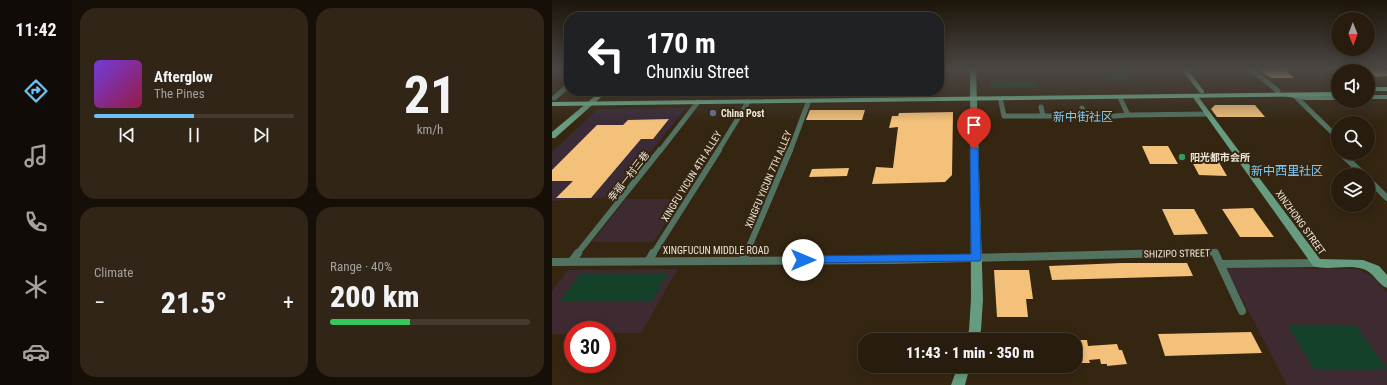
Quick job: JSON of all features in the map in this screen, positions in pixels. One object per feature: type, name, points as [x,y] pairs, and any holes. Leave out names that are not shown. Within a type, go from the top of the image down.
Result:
[{"type":"main road","points":[[1378,93],[1387,89]]},
{"type":"main road","points":[[1281,93],[1331,90]]},
{"type":"main road","points":[[552,100],[1281,93],[1331,94]]},
{"type":"main road","points":[[593,100],[748,102],[974,97]]},
{"type":"street","points":[[974,87],[977,299],[974,333]]},
{"type":"street","name":"XINZHONG STREET","points":[[1195,87],[1208,114],[1318,263]]},
{"type":"street","points":[[1274,87],[1281,93],[1296,97],[1331,98]]},
{"type":"street","points":[[552,100],[564,89]]},
{"type":"street","points":[[1296,97],[1331,131]]},
{"type":"street","points":[[552,130],[593,100]]},
{"type":"street","points":[[552,138],[572,128],[593,100]]},
{"type":"street","points":[[1121,100],[1128,115]]},
{"type":"street","name":"幸福一村三巷","points":[[572,261],[698,102]]},
{"type":"street","name":"XINGFU YICUN 4TH ALLEY","points":[[649,260],[748,102]]},
{"type":"street","points":[[1001,102],[1004,116],[1077,116],[1087,118],[1128,115],[1208,114]]},
{"type":"street","name":"XINGFU YICUN 7TH ALLEY","points":[[743,261],[788,155],[808,103]]},
{"type":"street","points":[[1041,107],[1043,116]]},
{"type":"street","points":[[1082,108],[1087,118]]},
{"type":"street","points":[[1348,160],[1357,168]]},
{"type":"street","points":[[1375,186],[1387,198]]},
{"type":"street","name":"SHIZIPO STREET","points":[[976,258],[1214,252],[1222,264],[1363,264],[1375,269],[1387,283]]},
{"type":"street","name":"XINGFUCUN MIDDLE ROAD","points":[[552,262],[976,258]]},
{"type":"street","points":[[1222,264],[1242,311]]},
{"type":"street","points":[[958,385],[962,373]]},
{"type":"shaded area","points":[[686,108],[614,197],[552,201],[552,152],[598,109]]},
{"type":"shaded area","points":[[626,199],[682,199],[653,242],[592,242]]},
{"type":"shaded area","points":[[1226,268],[1357,269],[1373,276],[1387,293],[1387,385],[1287,385]]},
{"type":"shaded area","points":[[678,269],[641,333],[616,333],[616,321],[564,321],[564,334],[552,334],[552,291],[568,270]]},
{"type":"green space","points":[[991,87],[1037,87],[991,88]]},
{"type":"green space","points":[[581,273],[668,273],[652,301],[559,302]]},
{"type":"green space","points":[[1288,326],[1356,326],[1387,369],[1314,370]]},
{"type":"building","points":[[1215,105],[1255,105],[1265,117],[1217,117],[1211,109]]},
{"type":"building","points":[[810,110],[865,110],[862,120],[806,120]]},
{"type":"building","points":[[953,112],[952,175],[945,182],[872,184],[876,167],[893,168],[898,127],[889,128],[892,116],[898,116],[899,113]]},
{"type":"building","points":[[669,119],[653,139],[641,139],[591,198],[556,198],[573,181],[552,181],[552,170],[597,125],[623,125],[628,120]]},
{"type":"building","points":[[1142,146],[1168,146],[1178,164],[1150,164]]},
{"type":"building","points":[[1189,156],[1216,157],[1227,176],[1199,175]]},
{"type":"building","points":[[849,168],[847,176],[809,177],[812,169]]},
{"type":"building","points":[[1253,208],[1274,237],[1240,237],[1222,209]]},
{"type":"building","points":[[1162,209],[1194,209],[1208,234],[1174,235]]},
{"type":"building","points":[[1121,263],[1187,263],[1193,276],[1052,280],[1049,266]]},
{"type":"building","points":[[994,270],[1029,270],[1033,299],[1026,299],[1028,317],[997,317]]},
{"type":"building","points":[[1251,332],[1262,353],[1165,356],[1158,334]]},
{"type":"building","points":[[1082,340],[1087,340],[1088,346],[1117,344],[1119,350],[1122,350],[1127,364],[1107,366],[1107,364],[1101,364],[1100,359],[1089,360],[1090,363],[1082,363]]},
{"type":"place","name":"China Post","points":[[713,113]]},
{"type":"place","name":"阳光都市会所","points":[[1182,157]]},
{"type":"district","name":"新中街社区","points":[[1083,117]]},
{"type":"district","name":"新中西里社区","points":[[1287,171]]},
{"type":"route","points":[[803,260],[976,258],[974,149]]}]
